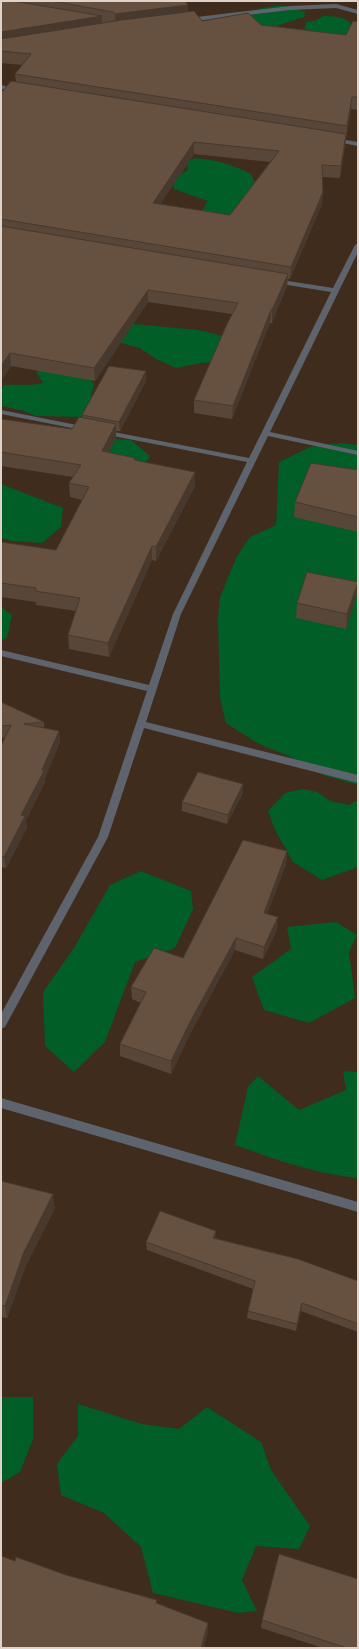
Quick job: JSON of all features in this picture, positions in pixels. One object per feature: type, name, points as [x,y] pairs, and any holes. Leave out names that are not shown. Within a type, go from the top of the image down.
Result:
[{"type":"street","points":[[183,21],[338,3],[358,12]]},
{"type":"street","points":[[1,87],[24,91]]},
{"type":"street","points":[[327,139],[358,144]]},
{"type":"street","points":[[1,1024],[103,837],[177,614],[265,433],[355,256],[358,245]]},
{"type":"street","points":[[266,280],[336,291]]},
{"type":"street","points":[[1,412],[252,462]]},
{"type":"street","points":[[265,433],[358,453]]},
{"type":"street","points":[[1,653],[151,689]]},
{"type":"street","points":[[140,724],[358,779]]},
{"type":"street","points":[[1,1103],[358,1207]]},
{"type":"green space","points":[[280,5],[305,12],[304,17],[282,24],[270,30],[235,18],[250,15],[258,9]]},
{"type":"green space","points":[[323,16],[338,17],[348,21],[351,24],[349,40],[304,31],[306,22],[315,21]]},
{"type":"green space","points":[[196,158],[211,160],[238,168],[251,174],[254,181],[265,186],[249,224],[202,219],[203,209],[208,201],[174,189],[174,178],[188,170],[186,161]]},
{"type":"green space","points":[[91,320],[198,330],[223,336],[228,361],[201,363],[176,368],[156,359],[140,348],[117,342]]},
{"type":"green space","points":[[64,351],[94,384],[91,396],[102,407],[85,417],[36,416],[24,411],[2,406],[1,390],[4,385],[29,385],[43,383],[36,372]]},
{"type":"green space","points":[[61,435],[131,440],[150,456],[143,468]]},
{"type":"green space","points":[[340,443],[358,445],[358,785],[326,776],[293,758],[257,743],[226,723],[220,698],[218,618],[220,597],[237,556],[250,537],[276,525],[279,462],[310,447]]},
{"type":"green space","points":[[1,484],[63,508],[61,527],[42,543],[11,541],[1,538]]},
{"type":"green space","points":[[1,607],[12,615],[7,638],[1,640]]},
{"type":"green space","points":[[302,789],[317,792],[330,801],[349,805],[358,800],[358,867],[322,880],[293,862],[275,830],[268,811],[285,793]]},
{"type":"green space","points":[[141,871],[191,891],[193,909],[175,948],[135,962],[105,1042],[74,1072],[45,1046],[43,992],[74,948],[110,885]]},
{"type":"green space","points":[[336,922],[357,935],[349,952],[355,998],[309,1023],[264,1010],[252,977],[291,949],[287,927]]},
{"type":"green space","points":[[343,1071],[358,1072],[358,1178],[327,1173],[280,1161],[235,1145],[248,1087],[258,1076],[299,1110],[346,1090]]},
{"type":"green space","points":[[1,1397],[33,1397],[33,1439],[20,1472],[1,1483]]},
{"type":"green space","points":[[78,1404],[142,1424],[179,1429],[207,1407],[261,1442],[271,1470],[310,1526],[299,1549],[256,1546],[242,1580],[257,1611],[238,1613],[153,1593],[141,1547],[104,1513],[61,1495],[57,1464],[78,1436]]},
{"type":"building","points":[[1,1],[13,1],[102,16],[1,32]]},
{"type":"building","points":[[52,1],[185,1],[188,5],[115,14],[113,12]]},
{"type":"building","points":[[194,11],[202,21],[248,13],[261,25],[346,35],[353,21],[358,22],[358,97],[352,97],[347,126],[15,74],[31,54],[1,51],[1,39],[122,20]]},
{"type":"building","points":[[11,81],[346,134],[341,166],[322,165],[323,192],[291,267],[1,219],[1,93]],"holes":[[[194,142],[279,151],[230,215],[153,203]]]},
{"type":"building","points":[[1,226],[288,274],[271,310],[233,406],[194,400],[227,324],[238,303],[148,290],[94,368],[10,353],[1,366]]},
{"type":"building","points":[[109,366],[146,371],[119,422],[82,415]]},
{"type":"building","points":[[79,417],[116,424],[102,451],[135,458],[134,460],[195,472],[156,547],[152,546],[108,643],[68,635],[80,598],[35,591],[36,588],[1,583],[1,542],[56,550],[89,487],[69,483],[81,465],[1,452],[1,419],[72,429]]},
{"type":"building","points":[[311,463],[358,470],[358,517],[295,502]]},
{"type":"building","points":[[307,572],[358,582],[347,614],[297,603]]},
{"type":"building","points":[[1,702],[44,722],[24,724],[59,731],[42,770],[44,771],[21,815],[25,816],[4,857],[1,856],[1,746],[11,725],[1,726]]},
{"type":"building","points":[[198,772],[243,784],[228,815],[182,802]]},
{"type":"building","points":[[243,840],[287,851],[264,913],[278,917],[264,947],[236,938],[190,1022],[171,1061],[120,1044],[146,992],[131,987],[154,948],[183,958]]},
{"type":"building","points":[[1,1181],[53,1194],[24,1252],[5,1306],[1,1305]]},
{"type":"building","points":[[160,1211],[216,1231],[213,1238],[298,1259],[358,1281],[358,1324],[302,1303],[297,1324],[248,1311],[255,1281],[146,1242]]},
{"type":"building","points":[[279,1554],[358,1579],[358,1648],[347,1648],[262,1620]]},
{"type":"building","points":[[1,1556],[15,1561],[16,1557],[66,1575],[157,1600],[156,1603],[208,1623],[201,1648],[1,1648]]}]
